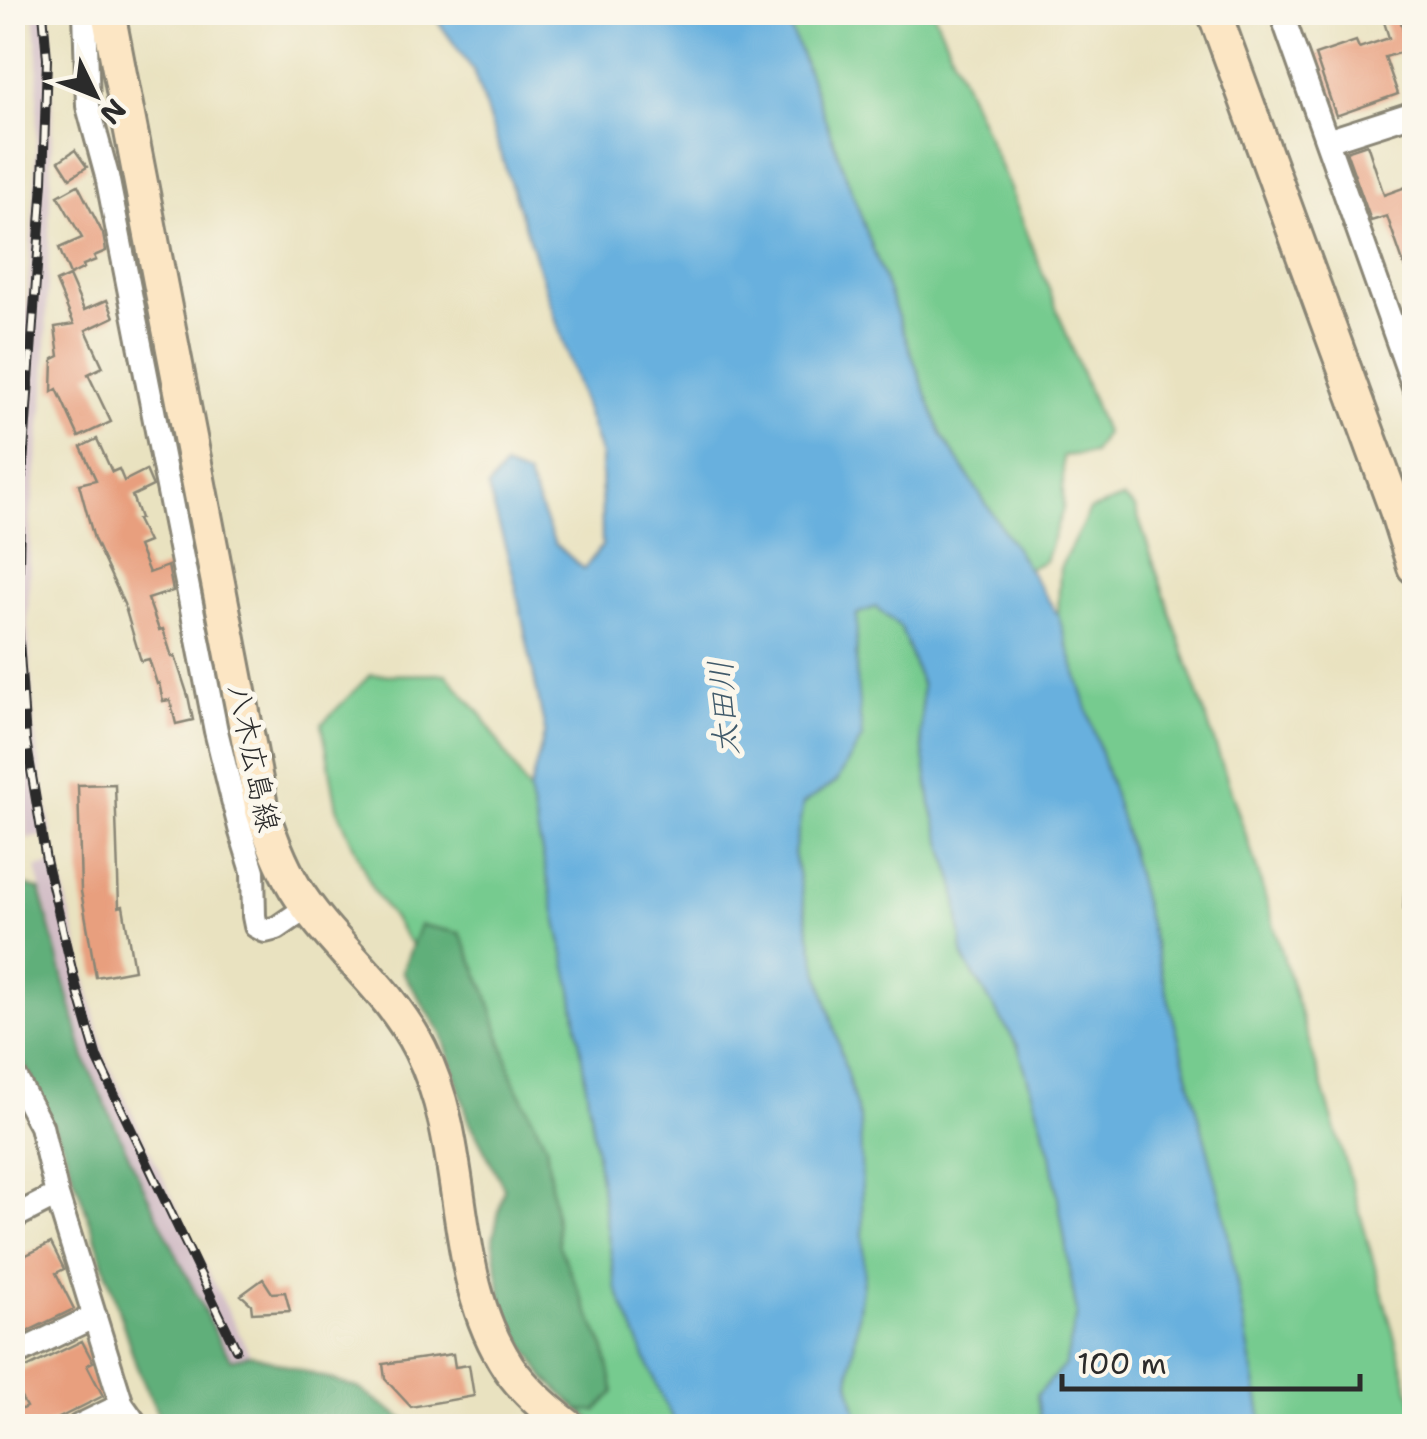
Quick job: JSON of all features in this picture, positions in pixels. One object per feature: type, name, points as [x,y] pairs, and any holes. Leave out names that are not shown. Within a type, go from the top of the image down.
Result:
[{"type":"main road","name":"八木広島線","points":[[108,12],[262,811],[274,848],[296,890],[390,1002],[420,1047],[445,1115],[470,1271],[491,1336],[510,1370],[544,1407],[568,1426]]},
{"type":"main road","points":[[1214,12],[1414,567]]},
{"type":"street","points":[[85,12],[88,106],[107,176],[216,731],[253,871],[256,926],[265,931],[277,928],[309,906]]},
{"type":"street","points":[[1280,12],[1414,387]]},
{"type":"street","points":[[1328,141],[1413,116]]},
{"type":"street","points":[[14,1075],[41,1126],[57,1196],[122,1405],[137,1426]]},
{"type":"street","points":[[12,1218],[57,1196]]},
{"type":"street","points":[[12,1356],[95,1316]]},
{"type":"street","points":[[79,1426],[122,1405]]},
{"type":"lane","points":[[1414,888],[1410,907],[1414,913]]},
{"type":"shaded area","points":[[34,13],[50,13],[54,60],[45,391],[31,516],[28,624],[35,734],[52,834],[27,839],[13,709],[12,502],[35,181],[38,59]]},
{"type":"shaded area","points":[[58,863],[105,1056],[250,1354],[232,1360],[219,1341],[86,1062],[36,868]]},
{"type":"green space","points":[[783,13],[934,13],[1010,189],[1105,433],[1093,453],[1063,456],[1063,509],[1045,561],[1028,569],[941,434]]},
{"type":"green space","points":[[1123,498],[1135,508],[1250,847],[1347,1167],[1414,1407],[1414,1426],[1263,1426],[1223,1208],[1123,825],[1058,615],[1060,568],[1090,510]]},
{"type":"green space","points":[[876,607],[901,628],[922,687],[921,735],[931,804],[955,886],[964,959],[1018,1046],[1051,1154],[1077,1315],[1065,1365],[1037,1395],[1041,1426],[860,1426],[849,1382],[864,1272],[815,959],[794,852],[803,804],[837,781],[856,672],[857,613]]},
{"type":"green space","points":[[446,674],[482,715],[529,792],[572,990],[616,1288],[677,1426],[600,1426],[579,1410],[596,1411],[605,1350],[559,1247],[546,1145],[514,1081],[486,991],[460,933],[421,925],[412,946],[373,890],[337,808],[322,724],[370,675]]},
{"type":"green space","points":[[13,881],[40,890],[86,1062],[141,1182],[232,1360],[250,1354],[358,1388],[411,1424],[467,1426],[163,1426],[136,1365],[63,1146],[13,1041]]},
{"type":"green space","points":[[420,925],[460,933],[486,991],[514,1081],[546,1145],[559,1246],[605,1350],[614,1392],[596,1411],[579,1410],[545,1378],[503,1310],[493,1239],[504,1188],[469,1120],[442,1034],[402,971]]},
{"type":"water","name":"太田川","points":[[432,13],[783,13],[941,434],[1058,615],[1123,825],[1223,1208],[1263,1426],[1041,1426],[1037,1395],[1065,1365],[1077,1315],[1051,1154],[1018,1046],[964,959],[955,886],[931,804],[921,735],[922,686],[901,628],[876,607],[857,614],[856,672],[862,738],[837,781],[803,804],[794,853],[815,959],[860,1121],[864,1272],[849,1382],[860,1426],[677,1426],[616,1288],[572,990],[529,792],[545,731],[513,573],[488,488],[504,467],[527,476],[555,544],[584,569],[602,546],[601,456],[473,70]]},
{"type":"building","points":[[1381,12],[1398,12],[1409,50],[1385,57],[1398,94],[1336,116],[1315,55],[1356,41],[1359,48],[1389,38]]},
{"type":"building","points":[[1367,144],[1384,195],[1414,184],[1414,288],[1387,216],[1371,221],[1346,151]]},
{"type":"building","points":[[75,150],[87,167],[70,178],[59,161]]},
{"type":"building","points":[[78,185],[103,234],[106,251],[70,275],[59,248],[82,238],[58,196]]},
{"type":"building","points":[[69,276],[84,310],[107,300],[114,317],[86,330],[103,367],[88,374],[111,422],[79,437],[57,389],[52,392],[53,359],[59,356],[55,327],[74,324],[56,282]]},
{"type":"building","points":[[97,439],[112,472],[119,469],[124,481],[146,470],[153,486],[132,496],[140,518],[137,520],[148,542],[138,546],[149,573],[168,566],[173,591],[148,599],[159,630],[163,629],[172,657],[175,656],[193,720],[176,724],[170,700],[163,701],[149,659],[141,661],[124,604],[94,539],[79,484],[96,480],[81,447]]},
{"type":"building","points":[[115,784],[119,907],[123,906],[134,970],[96,977],[81,891],[78,785]]},
{"type":"building","points":[[51,1243],[64,1269],[56,1273],[74,1309],[12,1339],[12,1262]]},
{"type":"building","points":[[263,1279],[272,1293],[285,1292],[290,1311],[252,1313],[251,1304],[241,1295]]},
{"type":"building","points":[[82,1341],[93,1362],[87,1365],[103,1396],[43,1426],[12,1426],[12,1414],[26,1407],[12,1375]]},
{"type":"building","points":[[453,1354],[455,1367],[469,1365],[474,1396],[411,1407],[385,1379],[383,1364]]},
{"type":"railway","points":[[43,12],[47,59],[43,182],[20,508],[18,625],[26,740],[46,860],[97,1058],[236,1349]]}]
